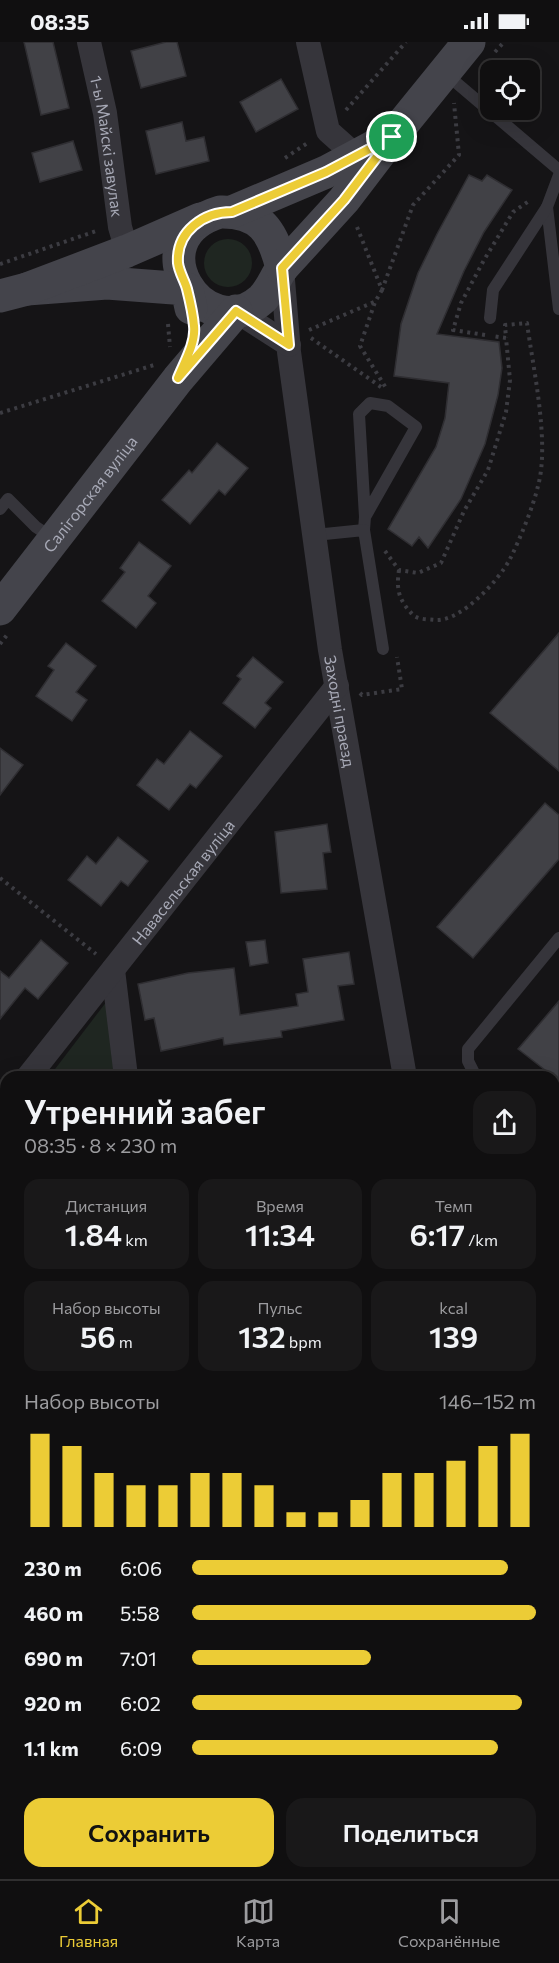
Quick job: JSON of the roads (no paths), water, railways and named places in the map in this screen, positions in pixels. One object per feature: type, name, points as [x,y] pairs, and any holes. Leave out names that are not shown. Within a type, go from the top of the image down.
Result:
[{"type":"main road","points":[[392,137],[326,172],[197,221],[179,252],[178,264],[187,289],[208,307],[222,311],[236,311],[250,307],[262,299],[282,268],[344,200],[469,42]]},
{"type":"main road","points":[[13,292],[124,239],[220,214],[247,215],[260,222],[270,233],[282,268]]},
{"type":"main road","points":[[13,292],[106,283],[187,289]]},
{"type":"main road","name":"Салігорская вуліца","points":[[0,609],[55,540],[166,368],[191,345],[195,328],[187,289]]},
{"type":"main road","name":"Салігорская вуліца","points":[[166,368],[236,311]]},
{"type":"street","name":"1-ы Майскі завулак","points":[[89,42],[105,113],[124,239]]},
{"type":"street","points":[[308,42],[328,131],[356,156]]},
{"type":"street","name":"Заходні праезд","points":[[282,268],[296,339],[315,535],[330,650],[404,1071]]},
{"type":"street","points":[[236,311],[296,339]]},
{"type":"street","name":"Навасельская вуліца","points":[[33,1071],[337,686]]},
{"type":"street","points":[[113,969],[125,1071]]},
{"type":"lane","points":[[443,72],[559,170]]},
{"type":"lane","points":[[490,318],[493,290],[547,207],[559,175]]},
{"type":"lane","points":[[547,207],[559,309]]},
{"type":"lane","points":[[365,517],[416,427],[388,406],[370,403],[358,414],[364,530],[383,649]]},
{"type":"lane","points":[[0,509],[8,499],[36,527],[55,540]]},
{"type":"lane","points":[[315,535],[364,530]]},
{"type":"lane","points":[[473,1071],[468,1061],[468,1049],[559,938]]}]
